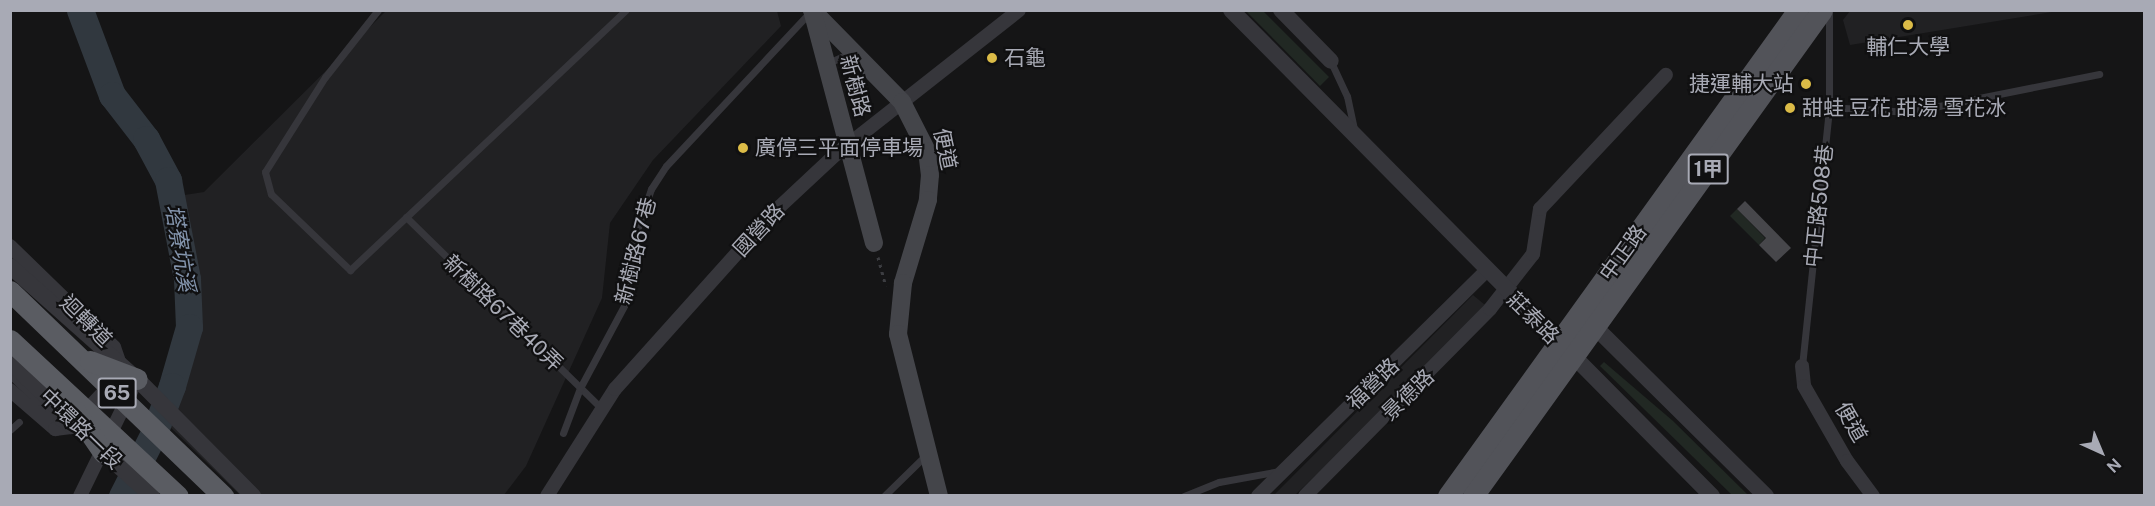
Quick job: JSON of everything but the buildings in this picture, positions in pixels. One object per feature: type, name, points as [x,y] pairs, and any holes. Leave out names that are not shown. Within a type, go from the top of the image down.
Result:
[{"type":"highway","name":"65","points":[[10,291],[223,495]]},
{"type":"highway","points":[[10,308],[58,346],[137,379]]},
{"type":"highway","points":[[10,329],[42,362],[103,453]]},
{"type":"highway","name":"65","points":[[10,340],[178,495]]},
{"type":"main road","name":"便道","points":[[812,10],[902,102],[919,130],[930,175],[928,200],[903,283],[898,334],[929,453]]},
{"type":"main road","name":"新樹路","points":[[812,10],[874,243]]},
{"type":"main road","name":"中正路","points":[[1449,495],[1579,311],[1798,10]]},
{"type":"main road","name":"中正路","points":[[1473,495],[1822,10]]},
{"type":"main road","points":[[929,453],[939,495]]},
{"type":"street","name":"國營路","points":[[547,495],[601,408],[774,212],[848,144],[1019,10]]},
{"type":"street","name":"莊泰路","points":[[1231,10],[1486,271],[1712,495]]},
{"type":"street","points":[[1281,10],[1331,62]]},
{"type":"street","points":[[1505,289],[1533,254],[1540,209],[1665,75]]},
{"type":"street","name":"迴轉道","points":[[10,246],[114,347],[121,361],[120,375],[71,427],[55,429],[44,422],[10,390]]},
{"type":"street","points":[[10,266],[137,379],[253,495]]},
{"type":"street","name":"福營路","points":[[1258,495],[1486,271]]},
{"type":"street","name":"景德路","points":[[1305,495],[1447,357],[1505,289]]},
{"type":"street","name":"莊泰路","points":[[1579,311],[1766,495]]},
{"type":"street","name":"中環路一段","points":[[10,361],[103,453],[152,495]]},
{"type":"street","name":"便道","points":[[1802,366],[1804,386],[1847,461],[1873,495]]},
{"type":"street","points":[[80,495],[103,453],[137,379]]},
{"type":"lane","points":[[378,10],[368,19],[325,77],[265,172],[271,194],[350,270],[626,10]]},
{"type":"lane","name":"新樹路67巷","points":[[563,433],[580,388],[625,304],[635,236],[651,189],[666,166],[812,10]]},
{"type":"lane","name":"中正路508巷","points":[[1802,366],[1829,107],[1829,10]]},
{"type":"lane","points":[[826,63],[853,52]]},
{"type":"lane","points":[[1331,62],[1347,96],[1355,138]]},
{"type":"lane","points":[[1829,107],[1908,112],[2099,74]]},
{"type":"lane","name":"新樹路67巷40弄","points":[[406,217],[601,408]]},
{"type":"lane","points":[[10,252],[137,379]]},
{"type":"lane","points":[[10,375],[57,421],[103,453]]},
{"type":"lane","points":[[10,430],[19,422]]},
{"type":"lane","points":[[884,495],[929,453]]},
{"type":"lane","points":[[1184,495],[1219,482],[1284,471]]},
{"type":"shaded area","points":[[386,11],[777,11],[781,26],[653,160],[610,223],[602,298],[526,466],[504,495],[240,495],[167,424],[184,387],[194,346],[195,299],[178,196],[204,192]]},
{"type":"shaded area","points":[[1246,11],[1263,11],[1329,77],[1320,86]]},
{"type":"shaded area","name":"輔仁大學","points":[[1850,11],[2058,11],[1850,45],[1843,20]]},
{"type":"shaded area","points":[[1737,209],[1765,238],[1759,245],[1730,216]]},
{"type":"shaded area","points":[[1473,295],[1485,305],[1406,389],[1295,495],[1273,496]]},
{"type":"shaded area","points":[[1604,362],[1673,421],[1748,495],[1732,495],[1600,366]]},
{"type":"waterway","points":[[73,10],[80,17]]},
{"type":"waterway","name":"塔寮坑溪","points":[[80,10],[112,95],[146,139],[168,180],[187,279],[189,327],[172,386],[154,433],[122,496]]},
{"type":"place","name":"輔仁大學","points":[[1908,25]]},
{"type":"place","name":"石龜","points":[[992,58]]},
{"type":"place","name":"捷運輔大站","points":[[1806,84]]},
{"type":"place","name":"甜蛙 豆花 甜湯 雪花冰","points":[[1790,108]]},
{"type":"place","name":"廣停三平面停車場","points":[[743,148]]}]
